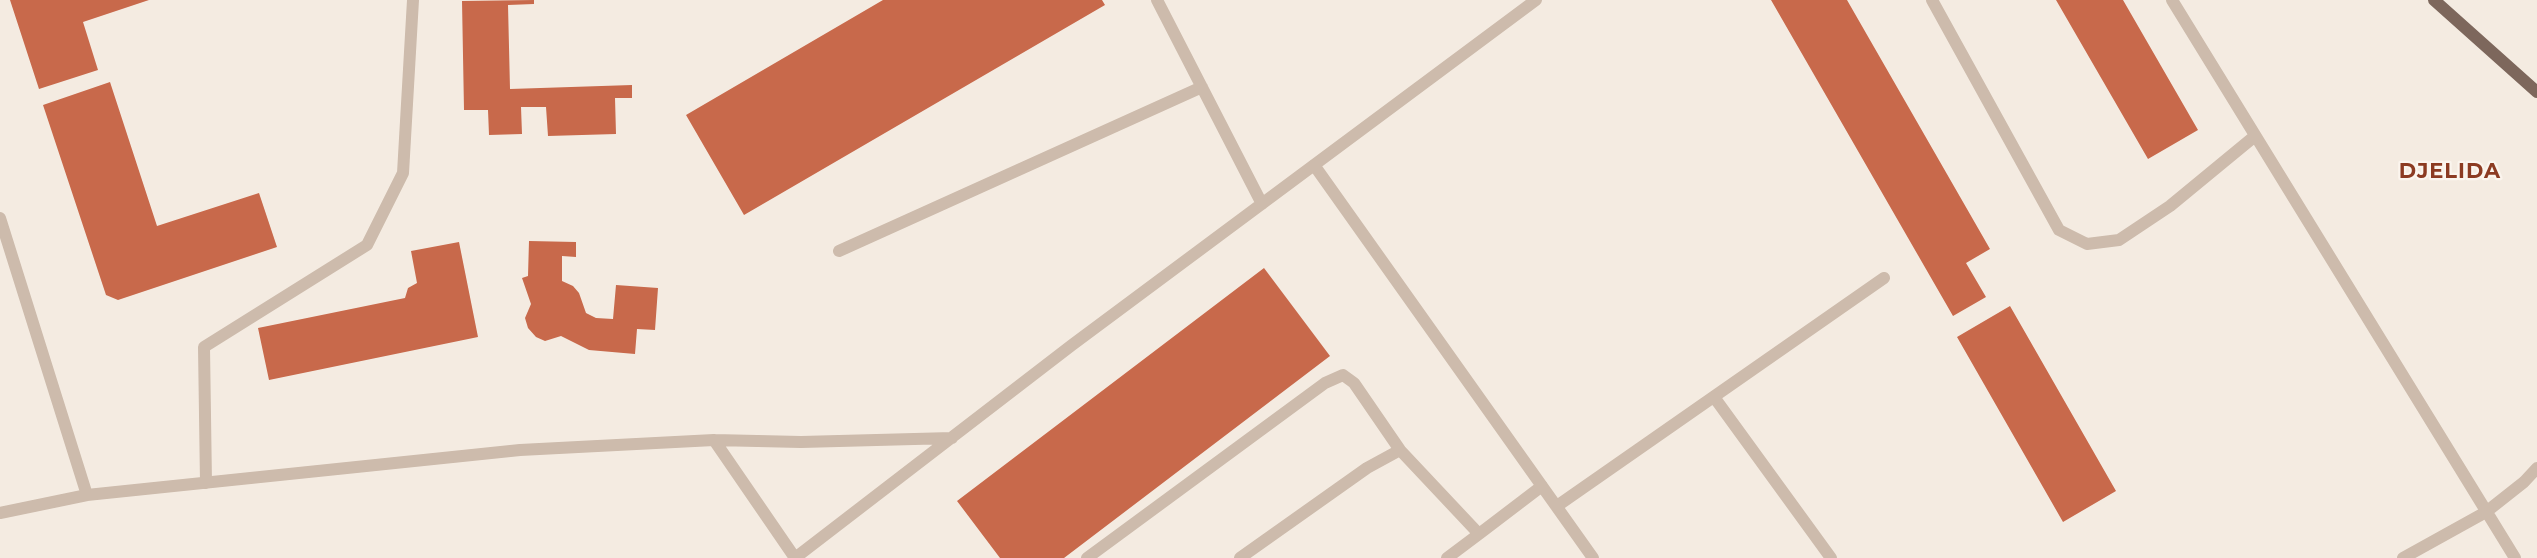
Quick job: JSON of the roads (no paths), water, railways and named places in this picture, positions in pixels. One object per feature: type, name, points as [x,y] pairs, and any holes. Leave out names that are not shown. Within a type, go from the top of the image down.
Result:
[{"type":"main road","points":[[2434,0],[2537,92]]},
{"type":"street","points":[[206,483],[204,347],[367,245],[403,173],[413,0]]},
{"type":"street","points":[[1157,0],[1262,204]]},
{"type":"street","points":[[714,440],[795,558],[1262,204],[1536,0]]},
{"type":"street","points":[[1932,0],[2059,230],[2087,244],[2119,240],[2170,206],[2255,136]]},
{"type":"street","points":[[2172,0],[2515,558]]},
{"type":"street","points":[[838,252],[1202,87]]},
{"type":"street","points":[[1314,165],[1593,558]]},
{"type":"street","points":[[0,218],[87,495]]},
{"type":"street","points":[[1557,506],[1884,278]]},
{"type":"street","points":[[1087,558],[1325,383],[1343,375],[1354,383],[1400,450],[1478,534]]},
{"type":"street","points":[[1714,397],[1831,558]]},
{"type":"street","points":[[0,513],[87,495],[520,450],[714,440],[801,442],[952,438]]},
{"type":"street","points":[[1240,558],[1368,468],[1400,450]]},
{"type":"street","points":[[2403,558],[2486,512],[2524,482],[2537,468]]},
{"type":"street","points":[[1447,558],[1542,486]]},
{"type":"district","name":"DJELIDA","points":[[2450,172]]}]
